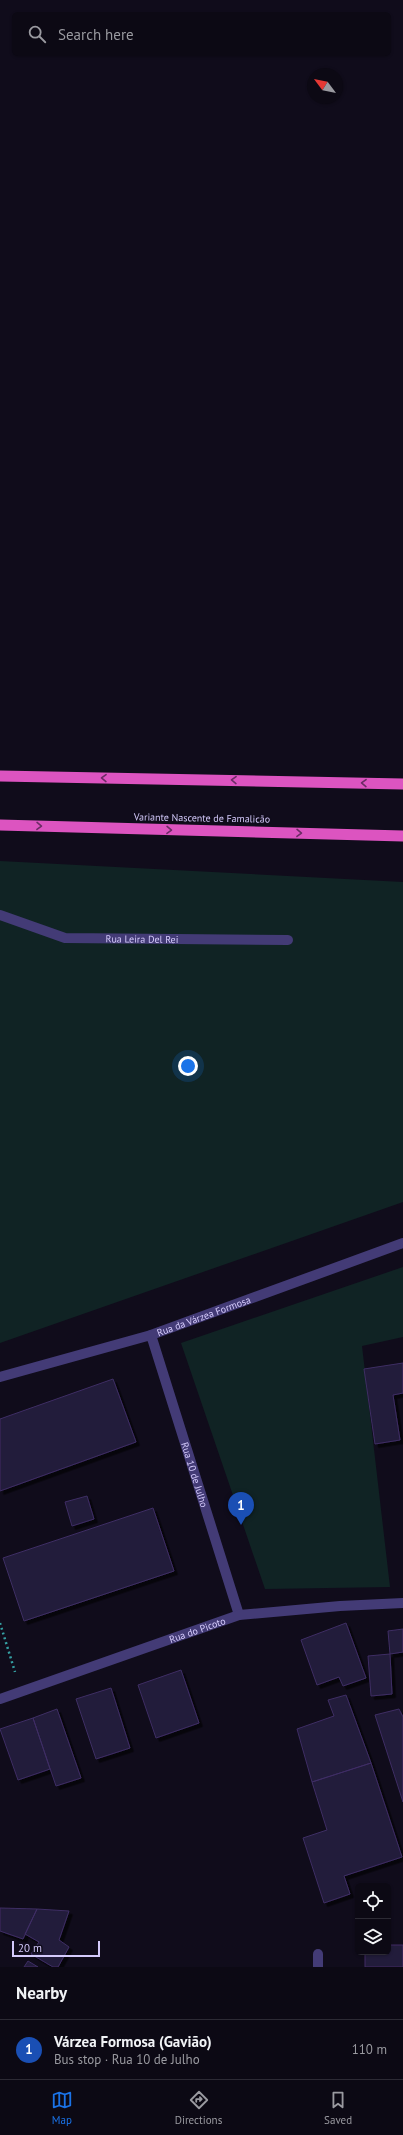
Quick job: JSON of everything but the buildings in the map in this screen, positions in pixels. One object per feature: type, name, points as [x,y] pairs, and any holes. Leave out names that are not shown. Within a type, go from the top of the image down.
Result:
[{"type":"highway","points":[[0,776],[403,784]]},
{"type":"highway","name":"Variante Nascente de Famalicão","points":[[0,825],[403,836]]},
{"type":"street","name":"Rua Leira Del Rei","points":[[0,915],[65,938],[288,940]]},
{"type":"street","name":"Rua da Várzea Formosa","points":[[0,1377],[151,1335],[403,1243]]},
{"type":"street","name":"Rua 10 de Julho","points":[[151,1335],[239,1615]]},
{"type":"street","name":"Rua do Picoto","points":[[0,1699],[239,1615],[340,1606],[403,1603]]},
{"type":"street","points":[[318,1954],[318,1967]]},
{"type":"path","points":[[0,1623],[21,1692]]},
{"type":"green space","points":[[0,861],[403,882],[403,1202],[0,1343]]},
{"type":"green space","points":[[403,1267],[403,1337],[362,1346],[390,1587],[265,1589],[181,1343]]},
{"type":"place","name":"Várzea Formosa (Gavião)","points":[[241,1525]]}]
